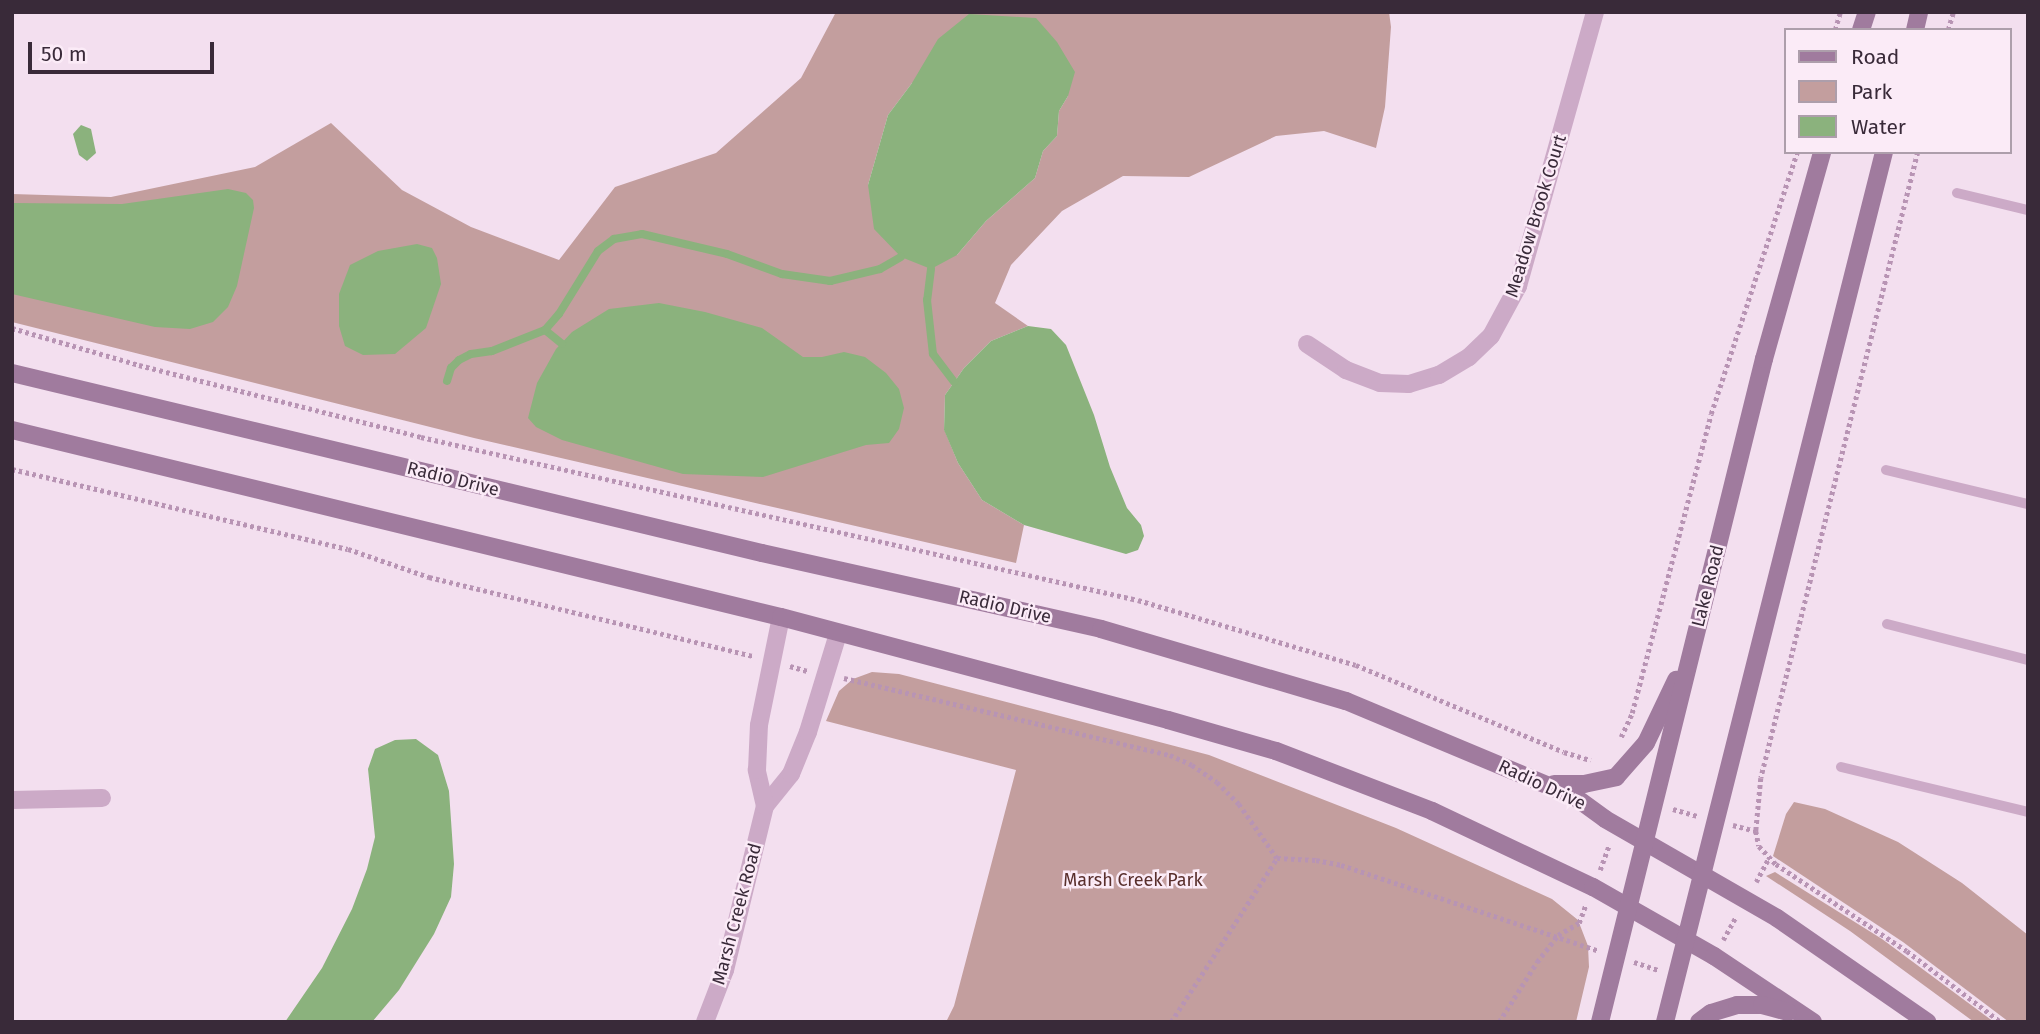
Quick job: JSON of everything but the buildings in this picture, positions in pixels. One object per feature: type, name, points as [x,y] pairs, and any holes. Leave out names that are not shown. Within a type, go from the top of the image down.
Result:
[{"type":"main road","name":"Lake Road","points":[[1600,1022],[1764,359],[1821,154]]},
{"type":"main road","points":[[1665,1022],[1883,154]]},
{"type":"main road","name":"Radio Drive","points":[[12,373],[762,553],[1101,629],[1346,701],[1575,797],[1605,819],[1746,899],[1863,975],[1927,1022]]},
{"type":"main road","points":[[12,430],[781,617],[1276,751],[1432,811],[1537,859],[1628,906],[1714,957],[1812,1022]]},
{"type":"main road","points":[[1543,783],[1584,784],[1616,777],[1646,743],[1694,642]]},
{"type":"main road","points":[[1699,1022],[1722,1008],[1745,1004],[1780,1010],[1812,1022]]},
{"type":"street","name":"Meadow Brook Court","points":[[1307,344],[1346,370],[1381,383],[1409,384],[1439,375],[1469,357],[1491,336],[1518,286],[1595,12]]},
{"type":"street","name":"Marsh Creek Road","points":[[705,1022],[725,970],[765,806],[757,758],[759,725],[770,660],[781,617]]},
{"type":"street","name":"Marsh Creek Road","points":[[765,806],[791,774],[808,733],[838,634]]},
{"type":"street","points":[[12,800],[102,798]]},
{"type":"lane","points":[[1957,193],[2028,210]]},
{"type":"lane","points":[[1886,470],[2028,505]]},
{"type":"lane","points":[[1887,624],[2028,660]]},
{"type":"lane","points":[[1841,767],[2028,812]]},
{"type":"path","points":[[1618,743],[1632,713],[1712,414],[1796,154]]},
{"type":"path","points":[[1917,154],[1761,778],[1756,831],[1759,846],[1769,859],[1897,944],[2001,1022]]},
{"type":"path","points":[[12,328],[139,365],[421,437],[1150,603],[1356,665],[1564,752],[1599,762]]},
{"type":"path","points":[[12,469],[348,549],[429,577],[770,660],[825,676],[863,681],[1170,755],[1192,765],[1217,782],[1238,804],[1277,858]]},
{"type":"path","points":[[1653,803],[1756,831]]},
{"type":"path","points":[[1277,858],[1316,860],[1341,865],[1676,976]]},
{"type":"path","points":[[1171,1022],[1277,858]]},
{"type":"path","points":[[1714,957],[1769,859]]},
{"type":"path","points":[[1499,1022],[1537,962],[1558,935]]},
{"type":"green space","points":[[836,12],[1389,12],[1391,27],[1385,107],[1376,148],[1324,131],[1276,136],[1189,177],[1123,176],[1062,211],[1011,265],[995,303],[1028,326],[991,341],[964,368],[945,395],[944,429],[958,463],[982,500],[1024,525],[1016,563],[474,438],[12,322],[12,194],[111,197],[255,167],[331,123],[402,190],[471,227],[559,260],[615,187],[716,153],[801,78]],"holes":[[[912,83],[1068,96],[1059,111],[1057,136],[1043,151],[1035,178],[986,221],[957,255],[868,185],[888,115]]]},
{"type":"green space","name":"Marsh Creek Park","points":[[872,672],[899,674],[1209,755],[1396,828],[1552,899],[1578,920],[1588,946],[1589,967],[1576,1022],[946,1022],[954,1006],[1016,770],[826,721],[839,691],[853,679]]},
{"type":"green space","points":[[1794,802],[1825,809],[1898,842],[1962,883],[2028,935],[2028,1022],[2009,1022],[1903,942],[1773,856],[1786,814]]},
{"type":"green space","points":[[1775,872],[1882,939],[1994,1022],[1974,1022],[1850,931],[1766,876]]},
{"type":"water","points":[[969,14],[1036,18],[1057,42],[1075,72],[1068,96],[1059,111],[1057,136],[1043,151],[1035,178],[986,221],[957,255],[931,269],[901,257],[874,229],[868,185],[888,115],[912,83],[938,39]]},
{"type":"water","points":[[81,125],[91,129],[96,153],[87,161],[79,155],[73,134]]},
{"type":"water","points":[[228,189],[246,193],[253,200],[254,208],[237,286],[228,307],[213,322],[190,329],[155,327],[12,294],[12,203],[122,204]]},
{"type":"water","points":[[417,244],[432,248],[437,258],[441,284],[426,328],[395,354],[363,355],[345,346],[339,326],[339,294],[350,265],[378,251]]},
{"type":"water","points":[[659,303],[705,312],[762,328],[803,357],[822,357],[844,352],[865,357],[886,373],[899,389],[904,408],[899,429],[889,443],[866,445],[763,477],[683,474],[562,440],[536,427],[528,418],[537,383],[556,349],[572,332],[609,309]]},
{"type":"water","points":[[1028,326],[1051,329],[1066,345],[1127,508],[1141,525],[1144,536],[1138,550],[1126,554],[1024,525],[982,500],[958,463],[944,430],[945,395],[964,368],[991,341]]},
{"type":"water","points":[[416,739],[438,755],[449,791],[454,864],[451,897],[434,934],[399,990],[372,1022],[285,1022],[322,968],[352,909],[367,869],[375,837],[368,769],[375,749],[395,740]]},
{"type":"waterway","points":[[447,381],[451,368],[459,360],[471,354],[492,351],[545,330],[559,314],[598,251],[614,239],[642,234],[727,254],[782,274],[830,281],[880,269],[901,257]]},
{"type":"waterway","points":[[931,269],[927,300],[933,354],[954,382]]},
{"type":"waterway","points":[[545,330],[562,344]]}]
